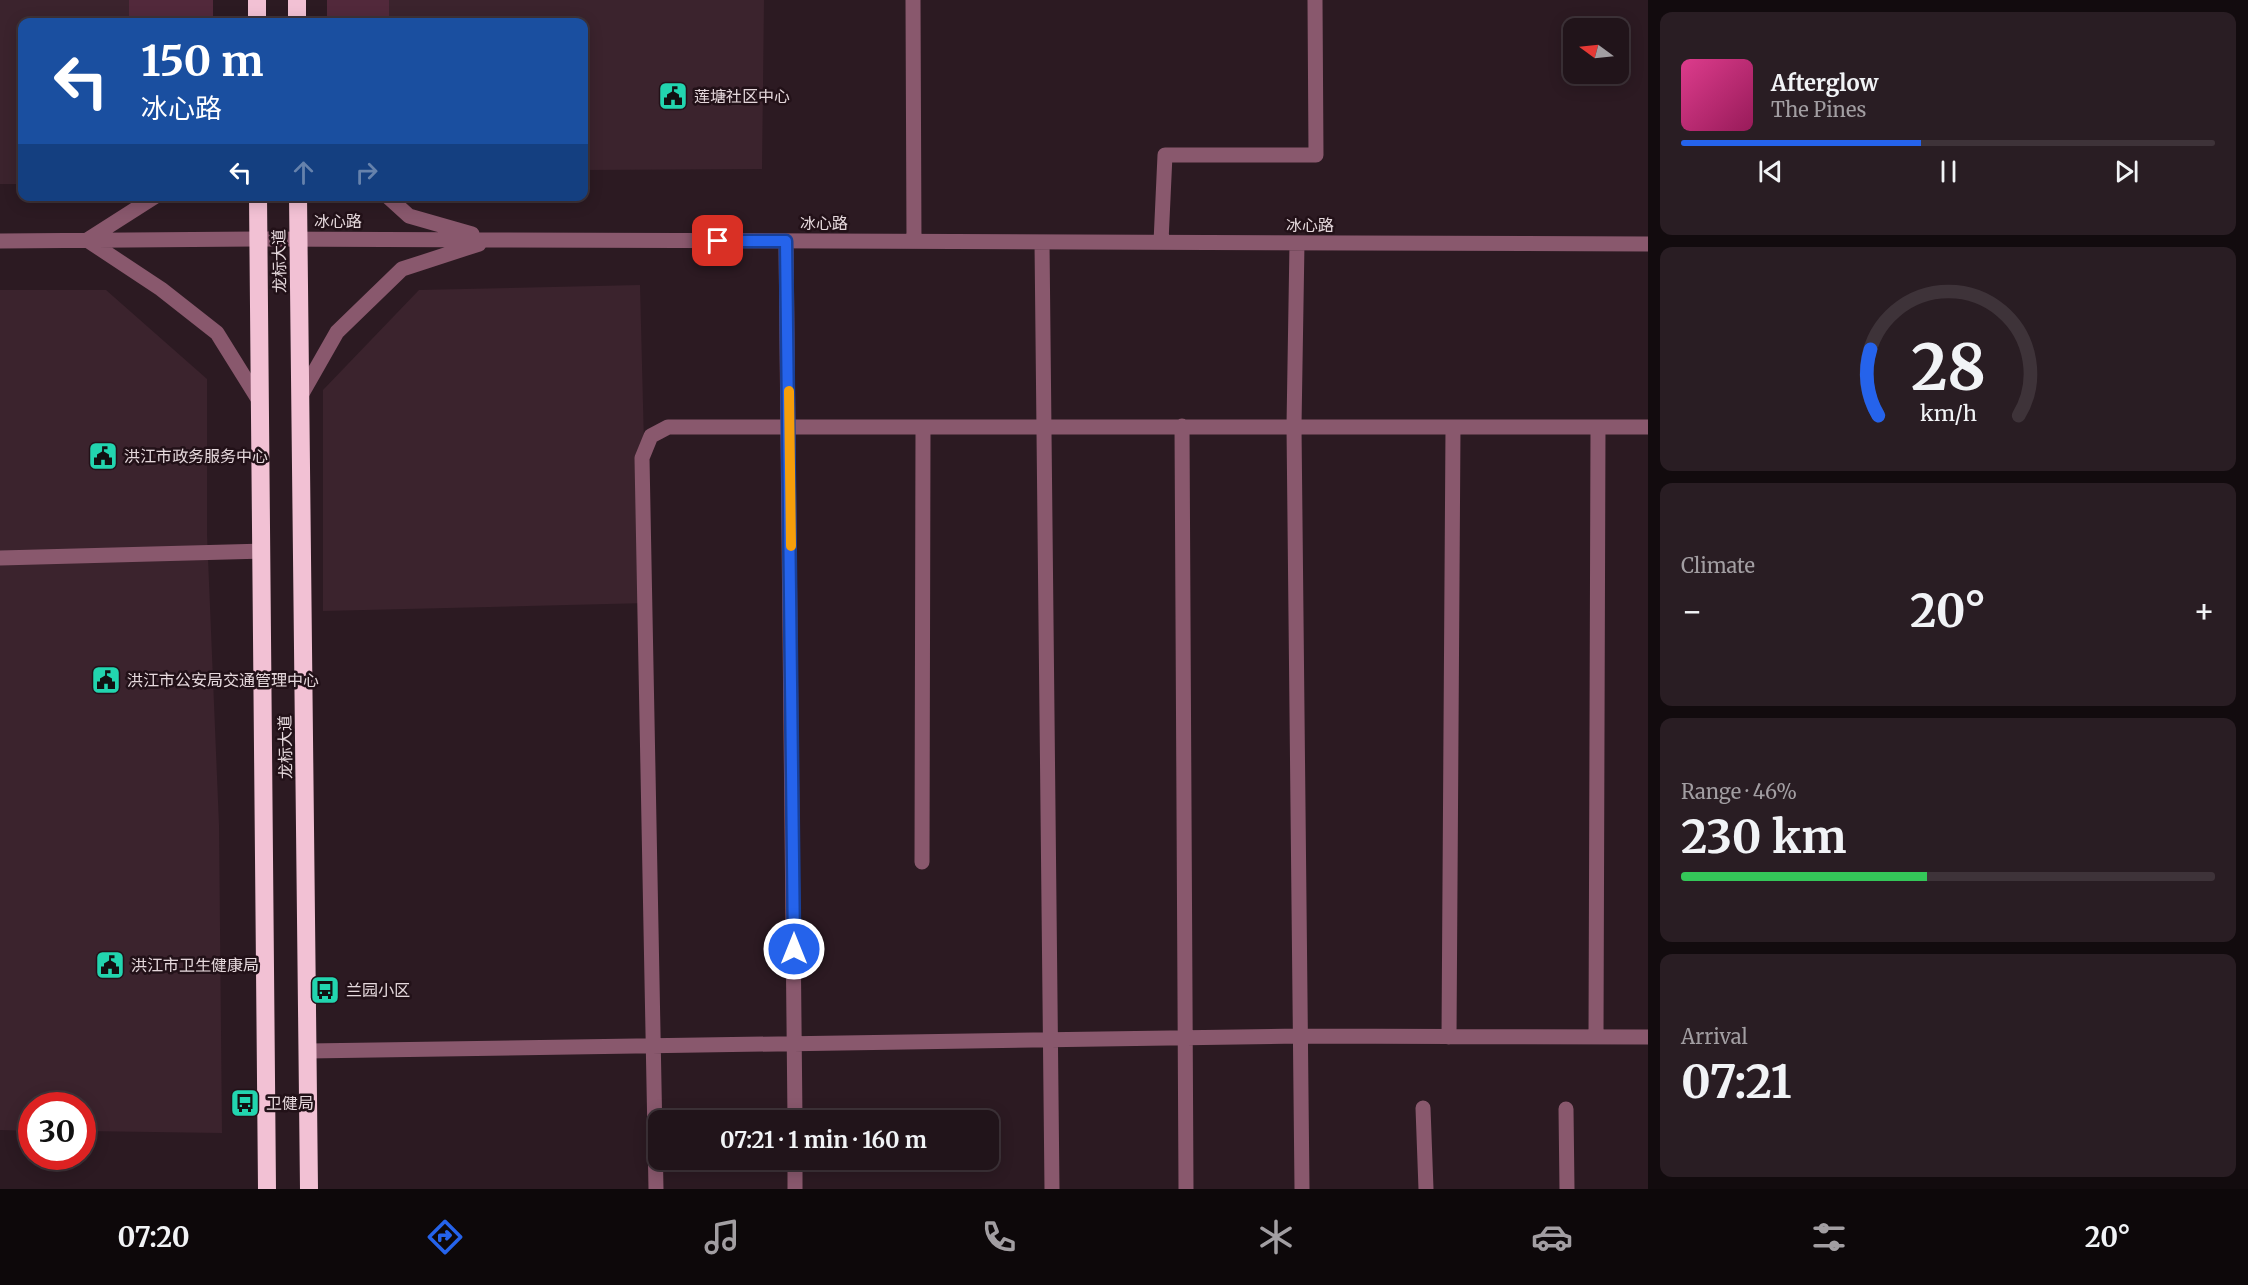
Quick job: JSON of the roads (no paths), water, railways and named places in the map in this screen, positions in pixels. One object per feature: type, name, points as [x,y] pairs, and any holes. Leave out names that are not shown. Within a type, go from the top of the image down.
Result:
[{"type":"highway","points":[[257,0],[257,18]]},
{"type":"highway","points":[[297,0],[297,18]]},
{"type":"highway","name":"龙标大道","points":[[258,201],[267,1189]]},
{"type":"highway","name":"龙标大道","points":[[298,201],[309,1189]]},
{"type":"street","points":[[913,0],[914,241]]},
{"type":"street","points":[[1161,242],[1165,155],[1316,155],[1315,0]]},
{"type":"street","points":[[148,201],[87,240],[161,289],[217,333],[260,402]]},
{"type":"street","points":[[392,201],[409,216],[492,240]]},
{"type":"street","name":"冰心路","points":[[0,241],[298,239],[1648,244]]},
{"type":"street","points":[[300,397],[337,332],[402,268],[492,240]]},
{"type":"street","points":[[786,241],[790,427],[795,1110]]},
{"type":"street","points":[[1042,242],[1052,1189]]},
{"type":"street","points":[[1297,243],[1294,426],[1302,1189]]},
{"type":"street","points":[[1182,426],[1183,1038],[1186,1189]]},
{"type":"street","points":[[656,1189],[642,458],[651,436],[668,427],[1648,427]]},
{"type":"street","points":[[922,862],[923,427]]},
{"type":"street","points":[[1449,1037],[1453,427]]},
{"type":"street","points":[[1596,1037],[1598,427]]},
{"type":"street","points":[[0,558],[261,551]]},
{"type":"street","points":[[308,1052],[1299,1036],[1648,1037]]},
{"type":"street","points":[[1423,1108],[1426,1189]]},
{"type":"street","points":[[1566,1109],[1568,1189]]},
{"type":"street","points":[[795,1170],[795,1189]]},
{"type":"place","name":"莲塘社区中心","points":[[673,96]]},
{"type":"place","name":"洪江市政务服务中心","points":[[103,456]]},
{"type":"place","name":"洪江市公安局交通管理中心","points":[[106,680]]},
{"type":"place","name":"洪江市卫生健康局","points":[[110,965]]},
{"type":"place","name":"兰园小区","points":[[325,990]]},
{"type":"place","name":"卫健局","points":[[245,1103]]}]
